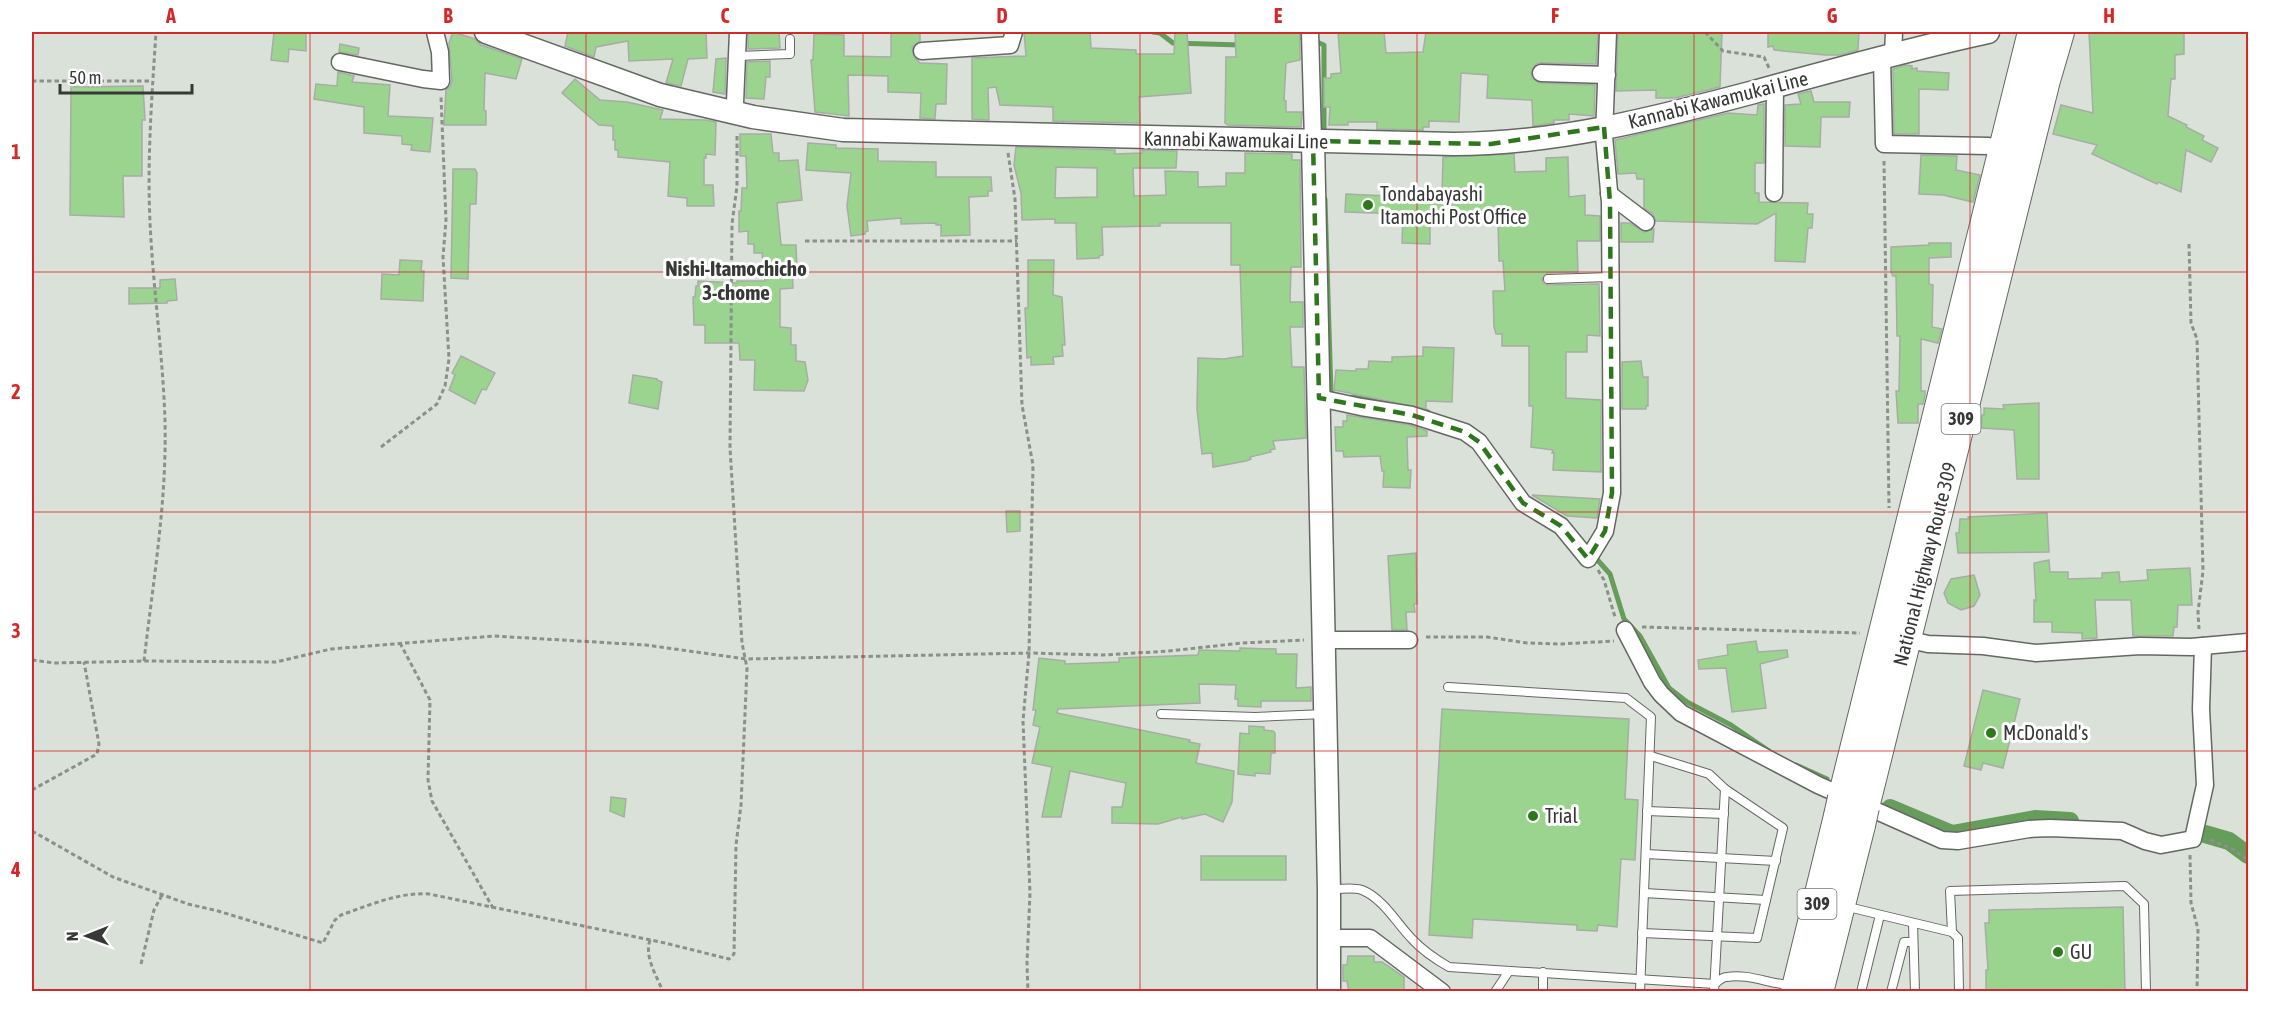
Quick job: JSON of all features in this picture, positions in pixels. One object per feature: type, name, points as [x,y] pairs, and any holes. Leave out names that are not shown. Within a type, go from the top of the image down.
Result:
[{"type":"highway","name":"National Highway Route 309","points":[[1804,990],[1852,808],[2033,32]]},
{"type":"highway","name":"National Highway Route 309","points":[[1804,990],[1840,905],[1852,808],[1906,639],[2045,80],[2059,32]]},
{"type":"main road","name":"Kannabi Kawamukai Line","points":[[486,32],[635,87],[686,102],[753,117],[843,130],[1491,144],[1604,128],[1706,105],[1888,56],[1988,32]]},
{"type":"main road","points":[[1313,141],[1330,938],[1329,992]]},
{"type":"street","points":[[340,62],[441,81],[440,52],[435,32]]},
{"type":"street","points":[[736,113],[738,32]]},
{"type":"street","points":[[922,51],[1010,45],[1014,32]]},
{"type":"street","points":[[1310,32],[1313,141]]},
{"type":"street","points":[[1318,398],[1412,415],[1466,432],[1479,442],[1523,503],[1561,526],[1588,559],[1605,531],[1612,494],[1609,194],[1604,128],[1608,32]]},
{"type":"street","points":[[1893,32],[1888,56],[1884,144],[1989,146]]},
{"type":"street","points":[[1541,73],[1607,75]]},
{"type":"street","points":[[1774,193],[1777,86]]},
{"type":"street","points":[[1609,194],[1646,222]]},
{"type":"street","points":[[1625,630],[1652,682],[1681,713],[1818,785],[1852,808],[1952,842],[2029,829],[2050,828],[2122,831],[2161,845],[2193,839],[2205,785],[2202,770],[2201,709],[2203,646]]},
{"type":"street","points":[[1324,639],[1409,640]]},
{"type":"street","points":[[1906,639],[1928,644],[1983,646],[2036,652],[2140,646],[2203,646],[2248,642]]},
{"type":"street","points":[[1330,938],[1370,938],[1442,992]]},
{"type":"lane","points":[[738,56],[790,54],[790,39]]},
{"type":"lane","points":[[1548,279],[1610,277]]},
{"type":"lane","points":[[1448,687],[1626,698],[1651,717],[1640,992]]},
{"type":"lane","points":[[1161,714],[1255,717],[1325,714]]},
{"type":"lane","points":[[1642,933],[1757,938],[1784,828],[1725,789],[1709,774],[1651,756]]},
{"type":"lane","points":[[1715,988],[1725,789]]},
{"type":"lane","points":[[1647,811],[1724,814]]},
{"type":"lane","points":[[1646,854],[1776,861]]},
{"type":"lane","points":[[1952,932],[1950,891],[2125,886],[2144,904],[2146,992]]},
{"type":"lane","points":[[1329,890],[1363,891],[1387,910],[1411,939],[1431,957],[1449,967],[1640,978],[1715,988]]},
{"type":"lane","points":[[1644,893],[1766,900]]},
{"type":"lane","points":[[1840,905],[1952,932],[1958,938],[1959,992]]},
{"type":"lane","points":[[1861,992],[1880,915]]},
{"type":"lane","points":[[1913,923],[1915,992]]},
{"type":"lane","points":[[1891,992],[1904,942],[1913,942]]},
{"type":"lane","points":[[1495,992],[1509,971]]},
{"type":"lane","points":[[1543,972],[1543,992]]},
{"type":"lane","points":[[1715,988],[1726,976],[1763,979],[1804,990]]},
{"type":"path","points":[[144,661],[164,483],[165,422],[149,200],[148,143],[156,32]]},
{"type":"path","points":[[1705,32],[1723,51],[1764,57],[1777,86]]},
{"type":"path","points":[[32,81],[152,81]]},
{"type":"path","points":[[381,447],[437,404],[445,386],[449,359],[443,257],[446,220],[441,81]]},
{"type":"path","points":[[32,831],[113,877],[323,943],[335,920],[341,915],[401,895],[429,894],[650,940],[729,959],[734,954],[736,845],[741,804],[747,668],[742,643],[730,448],[732,224],[737,186],[736,113]]},
{"type":"path","points":[[1007,135],[1008,164],[1015,199],[1022,405],[1033,465],[1029,653],[1023,721],[1030,893],[1028,992]]},
{"type":"path","points":[[1884,144],[1888,500]]},
{"type":"path","points":[[806,241],[1017,241]]},
{"type":"path","points":[[2189,243],[2191,323],[2197,339],[2203,571],[2198,624],[2203,646]]},
{"type":"path","points":[[1588,559],[1604,580],[1616,619],[1625,630]]},
{"type":"path","points":[[1409,640],[1422,637],[1487,637],[1527,643],[1561,644],[1615,640],[1621,632],[1635,627],[1667,626],[1862,633]]},
{"type":"path","points":[[32,660],[54,663],[276,662],[332,649],[494,636],[646,645],[746,658],[1029,653],[1103,656],[1242,643],[1324,639]]},
{"type":"path","points":[[400,643],[430,700],[428,780],[432,801],[494,908]]},
{"type":"path","points":[[32,790],[98,754],[99,744],[84,662]]},
{"type":"path","points":[[2197,992],[2198,929],[2191,903],[2190,886],[2193,839],[2220,843],[2248,860]]},
{"type":"path","points":[[141,964],[154,910],[162,894]]},
{"type":"path","points":[[650,940],[648,955],[663,992]]},
{"type":"highlighted area","points":[[1604,127],[1610,202],[1612,493],[1605,531],[1588,559],[1561,526],[1523,503],[1479,442],[1465,432],[1412,415],[1319,398],[1313,141],[1491,144]]},
{"type":"building","points":[[274,32],[306,32],[306,51],[289,49],[288,62],[271,60]]},
{"type":"building","points":[[453,32],[475,39],[481,45],[522,59],[516,79],[485,73],[486,125],[444,125],[446,90],[452,81],[449,43]]},
{"type":"building","points":[[568,32],[706,32],[707,58],[688,59],[681,86],[666,83],[673,59],[629,61],[628,41],[596,47],[594,57],[565,46]]},
{"type":"building","points":[[748,32],[779,32],[780,48],[748,49]]},
{"type":"building","points":[[891,32],[920,32],[920,41],[912,47],[914,57],[920,63],[947,64],[946,104],[936,104],[935,119],[920,118],[921,93],[888,92],[888,76],[848,75],[849,116],[815,112],[811,60],[813,60],[814,34],[844,35],[844,56],[891,57]]},
{"type":"building","points":[[1024,32],[1090,32],[1091,48],[1136,50],[1136,54],[1174,54],[1175,32],[1187,32],[1191,93],[1139,97],[1140,123],[1053,121],[1053,107],[1000,105],[996,87],[988,88],[989,120],[972,119],[972,58],[1026,56]]},
{"type":"building","points":[[1235,32],[1300,32],[1300,60],[1286,63],[1284,100],[1286,101],[1286,112],[1302,112],[1301,127],[1228,125],[1225,123],[1226,57],[1236,57]]},
{"type":"building","points":[[1338,32],[1384,32],[1386,53],[1423,52],[1426,32],[1598,32],[1596,64],[1541,63],[1536,64],[1531,72],[1532,78],[1540,83],[1595,85],[1594,116],[1569,114],[1569,120],[1554,120],[1554,123],[1533,126],[1532,100],[1487,98],[1488,75],[1461,73],[1459,122],[1429,121],[1429,127],[1423,127],[1423,130],[1377,129],[1377,122],[1348,122],[1348,125],[1329,125],[1330,107],[1324,107],[1324,78],[1331,78],[1331,74],[1341,73]]},
{"type":"building","points":[[1618,32],[1722,32],[1720,87],[1675,98],[1656,98],[1656,90],[1616,91]]},
{"type":"building","points":[[1768,32],[1859,32],[1858,50],[1840,55],[1825,55],[1774,50],[1773,46],[1768,47]]},
{"type":"building","points":[[2089,32],[2184,32],[2184,54],[2175,55],[2175,79],[2171,79],[2168,116],[2187,125],[2186,127],[2204,136],[2202,140],[2218,148],[2211,162],[2186,150],[2181,192],[2158,182],[2157,184],[2092,154],[2097,145],[2053,134],[2061,105],[2093,113]]},
{"type":"building","points":[[340,44],[359,48],[358,55],[339,52]]},
{"type":"building","points":[[726,58],[725,94],[713,92],[716,59]]},
{"type":"building","points":[[770,61],[770,77],[766,77],[764,99],[746,98],[747,62]]},
{"type":"building","points":[[1905,65],[1912,66],[1912,69],[1917,68],[1917,71],[1949,73],[1948,90],[1919,89],[1919,134],[1894,134],[1893,69]]},
{"type":"building","points":[[338,72],[354,76],[352,82],[390,85],[388,116],[433,118],[430,152],[411,150],[412,145],[402,144],[402,136],[364,133],[364,107],[314,99],[316,84],[337,86]]},
{"type":"building","points":[[575,79],[600,100],[627,102],[663,110],[660,119],[716,122],[715,155],[706,154],[704,158],[704,185],[713,185],[714,206],[687,206],[687,198],[668,196],[670,162],[618,157],[618,150],[615,150],[615,140],[613,140],[613,126],[599,125],[562,93]]},
{"type":"building","points":[[143,86],[145,120],[142,120],[142,176],[123,176],[124,217],[70,215],[71,87]]},
{"type":"building","points":[[1811,91],[1814,102],[1850,102],[1849,117],[1821,117],[1820,147],[1785,146],[1785,105],[1801,104],[1798,94]]},
{"type":"building","points":[[1764,104],[1764,163],[1755,163],[1755,193],[1759,193],[1759,202],[1808,203],[1807,214],[1813,214],[1812,228],[1808,228],[1805,262],[1775,261],[1776,213],[1757,224],[1656,221],[1653,214],[1644,208],[1644,179],[1637,179],[1636,173],[1618,174],[1615,140],[1728,113],[1757,115],[1758,105]]},
{"type":"building","points":[[740,134],[771,134],[773,153],[779,153],[779,161],[798,160],[802,200],[777,203],[781,245],[796,245],[797,268],[792,268],[793,288],[780,289],[780,327],[791,328],[791,345],[796,345],[796,361],[805,362],[808,380],[804,391],[754,390],[755,360],[740,360],[739,343],[705,343],[705,325],[694,325],[693,297],[695,297],[698,281],[737,283],[737,281],[765,281],[762,253],[754,253],[754,244],[748,244],[748,231],[739,232],[742,188],[747,188],[746,156],[740,156]]},
{"type":"building","points":[[808,143],[836,145],[836,148],[878,149],[878,161],[936,162],[936,177],[991,177],[992,191],[988,191],[988,196],[969,197],[970,235],[941,236],[941,225],[936,225],[936,223],[901,224],[901,218],[867,221],[868,231],[865,234],[851,236],[847,206],[851,173],[806,170]]},
{"type":"building","points":[[1016,147],[1115,150],[1115,154],[1142,153],[1142,150],[1177,151],[1176,168],[1133,168],[1134,196],[1166,195],[1165,171],[1198,172],[1198,187],[1226,186],[1226,173],[1245,173],[1245,153],[1292,154],[1292,160],[1300,160],[1301,267],[1291,267],[1290,302],[1303,302],[1303,327],[1290,327],[1292,367],[1304,367],[1306,438],[1273,441],[1275,449],[1270,450],[1271,452],[1250,457],[1251,459],[1246,461],[1213,467],[1212,453],[1202,454],[1197,409],[1198,358],[1224,359],[1243,356],[1240,265],[1231,265],[1231,223],[1160,223],[1160,226],[1102,227],[1103,255],[1099,258],[1077,259],[1076,223],[1055,223],[1055,219],[1022,220],[1021,193],[1014,165]],"holes":[[[1056,167],[1097,168],[1097,197],[1055,198]]]},
{"type":"building","points":[[1514,154],[1515,172],[1546,171],[1546,158],[1568,157],[1569,197],[1585,195],[1585,215],[1600,216],[1600,241],[1577,241],[1578,272],[1547,273],[1542,279],[1543,283],[1548,285],[1599,284],[1600,336],[1587,335],[1587,352],[1566,352],[1566,398],[1601,400],[1601,472],[1553,470],[1553,450],[1531,447],[1533,406],[1529,406],[1529,346],[1502,346],[1502,334],[1496,334],[1494,327],[1493,291],[1505,291],[1503,261],[1499,261],[1498,221],[1430,215],[1430,244],[1402,243],[1403,214],[1345,212],[1346,194],[1389,196],[1389,192],[1442,194],[1443,157]]},
{"type":"building","points":[[1921,155],[1957,156],[1956,170],[1980,175],[1973,202],[1943,195],[1919,194]]},
{"type":"building","points":[[453,169],[475,169],[477,173],[476,204],[470,204],[468,279],[451,278]]},
{"type":"building","points":[[1621,223],[1630,223],[1644,232],[1654,229],[1653,242],[1621,242]]},
{"type":"building","points":[[1929,243],[1951,243],[1951,257],[1929,258],[1929,284],[1933,285],[1932,327],[1942,329],[1938,343],[1921,339],[1921,391],[1925,391],[1925,395],[1923,404],[1918,404],[1918,423],[1898,423],[1896,391],[1899,391],[1900,336],[1897,336],[1896,276],[1893,276],[1891,272],[1891,247],[1929,245]]},
{"type":"building","points":[[400,260],[422,261],[423,301],[381,299],[382,274],[399,275]]},
{"type":"building","points":[[1028,260],[1054,260],[1053,295],[1062,297],[1065,345],[1062,345],[1063,356],[1053,357],[1054,364],[1031,365],[1031,357],[1027,358],[1025,308],[1028,308]]},
{"type":"building","points":[[175,279],[177,300],[167,301],[167,303],[129,304],[129,288],[160,288],[160,280]]},
{"type":"building","points":[[1423,347],[1454,348],[1452,402],[1426,401],[1426,409],[1334,390],[1336,370],[1356,371],[1356,369],[1368,369],[1369,361],[1392,362],[1392,357],[1423,356]]},
{"type":"building","points":[[461,356],[495,373],[486,390],[482,389],[475,404],[449,390],[455,375],[452,373]]},
{"type":"building","points":[[1641,361],[1643,377],[1648,377],[1648,406],[1646,409],[1622,409],[1622,362]]},
{"type":"building","points":[[633,375],[662,382],[658,409],[629,403]]},
{"type":"building","points":[[2039,403],[2039,479],[2017,479],[2014,430],[1981,428],[1984,408],[2004,409],[2003,405]]},
{"type":"building","points":[[1347,415],[1410,425],[1427,431],[1427,436],[1407,437],[1408,470],[1411,470],[1410,488],[1383,487],[1384,471],[1382,471],[1380,456],[1344,457],[1343,451],[1336,451],[1335,427],[1343,427],[1343,421],[1347,421]]},
{"type":"building","points":[[1532,495],[1600,499],[1597,518],[1567,516]]},
{"type":"building","points":[[1006,511],[1020,511],[1020,531],[1007,532]]},
{"type":"building","points":[[2047,513],[2049,552],[1958,553],[1956,533],[1959,533],[1960,519]]},
{"type":"building","points":[[1416,553],[1417,604],[1414,604],[1415,612],[1406,612],[1407,630],[1392,630],[1388,556]]},
{"type":"building","points":[[2049,560],[2050,572],[2068,572],[2068,579],[2102,578],[2102,573],[2119,572],[2120,582],[2148,580],[2147,570],[2190,568],[2192,605],[2178,605],[2177,627],[2174,627],[2173,636],[2133,636],[2131,600],[2095,600],[2097,638],[2082,639],[2082,633],[2052,632],[2052,622],[2034,622],[2034,600],[2036,601],[2034,563]]},
{"type":"building","points":[[1974,575],[1980,595],[1974,606],[1961,610],[1948,603],[1944,593],[1951,579]]},
{"type":"building","points":[[1756,641],[1758,652],[1787,650],[1788,657],[1760,664],[1766,708],[1732,712],[1726,668],[1699,669],[1698,660],[1728,655],[1727,645]]},
{"type":"building","points":[[1240,648],[1276,649],[1276,654],[1297,654],[1296,688],[1311,687],[1311,701],[1261,701],[1261,707],[1238,706],[1238,699],[1235,699],[1236,685],[1199,684],[1200,703],[1058,709],[1057,713],[1200,744],[1196,763],[1234,771],[1232,802],[1223,822],[1205,814],[1182,819],[1182,817],[1158,824],[1112,823],[1112,807],[1122,807],[1126,783],[1070,771],[1061,817],[1042,817],[1052,767],[1032,763],[1040,727],[1033,725],[1039,658],[1065,661],[1065,664],[1119,662],[1119,658],[1198,655],[1199,650],[1240,651]]},
{"type":"building","points":[[1983,690],[2020,699],[2003,768],[1983,763],[1981,770],[1964,766]]},
{"type":"building","points":[[1442,709],[1629,719],[1625,799],[1638,800],[1635,860],[1621,859],[1617,927],[1598,925],[1597,931],[1577,930],[1577,925],[1473,919],[1472,938],[1429,935]]},
{"type":"building","points":[[1249,726],[1264,727],[1264,730],[1275,733],[1275,753],[1271,753],[1270,774],[1255,773],[1255,776],[1238,774],[1240,733],[1249,734]]},
{"type":"building","points":[[611,797],[626,799],[624,817],[610,811]]},
{"type":"building","points":[[1201,856],[1286,856],[1286,880],[1201,880]]},
{"type":"building","points":[[2123,907],[2125,992],[1986,990],[1986,970],[1988,970],[1985,923],[1989,923],[1989,910]]},
{"type":"building","points":[[1348,956],[1374,956],[1374,962],[1382,962],[1404,977],[1404,992],[1349,992],[1347,981],[1343,981],[1343,965],[1347,965]]},
{"type":"waterway","points":[[1153,32],[1160,33],[1173,43],[1240,45]]},
{"type":"waterway","points":[[1294,39],[1305,37],[1324,45],[1324,136]]},
{"type":"waterway","points":[[1325,199],[1331,394],[1334,394]]},
{"type":"waterway","points":[[1352,397],[1415,407],[1428,412]]},
{"type":"waterway","points":[[1594,556],[1610,574],[1624,619],[1640,636],[1669,688],[1687,702],[1731,725],[1769,751]]},
{"type":"waterway","points":[[1796,765],[1827,779]]},
{"type":"waterway","points":[[1890,808],[1952,834],[2035,819],[2070,821]]},
{"type":"waterway","points":[[2205,834],[2229,841],[2248,855]]},
{"type":"place","name":"Tondabayashi Itamochi Post Office","points":[[1368,205]]},
{"type":"place","name":"McDonald's","points":[[1991,733]]},
{"type":"place","name":"Trial","points":[[1533,816]]},
{"type":"place","name":"GU","points":[[2058,952]]},
{"type":"district","name":"Nishi-Itamochicho 3-chome","points":[[736,281]]}]
